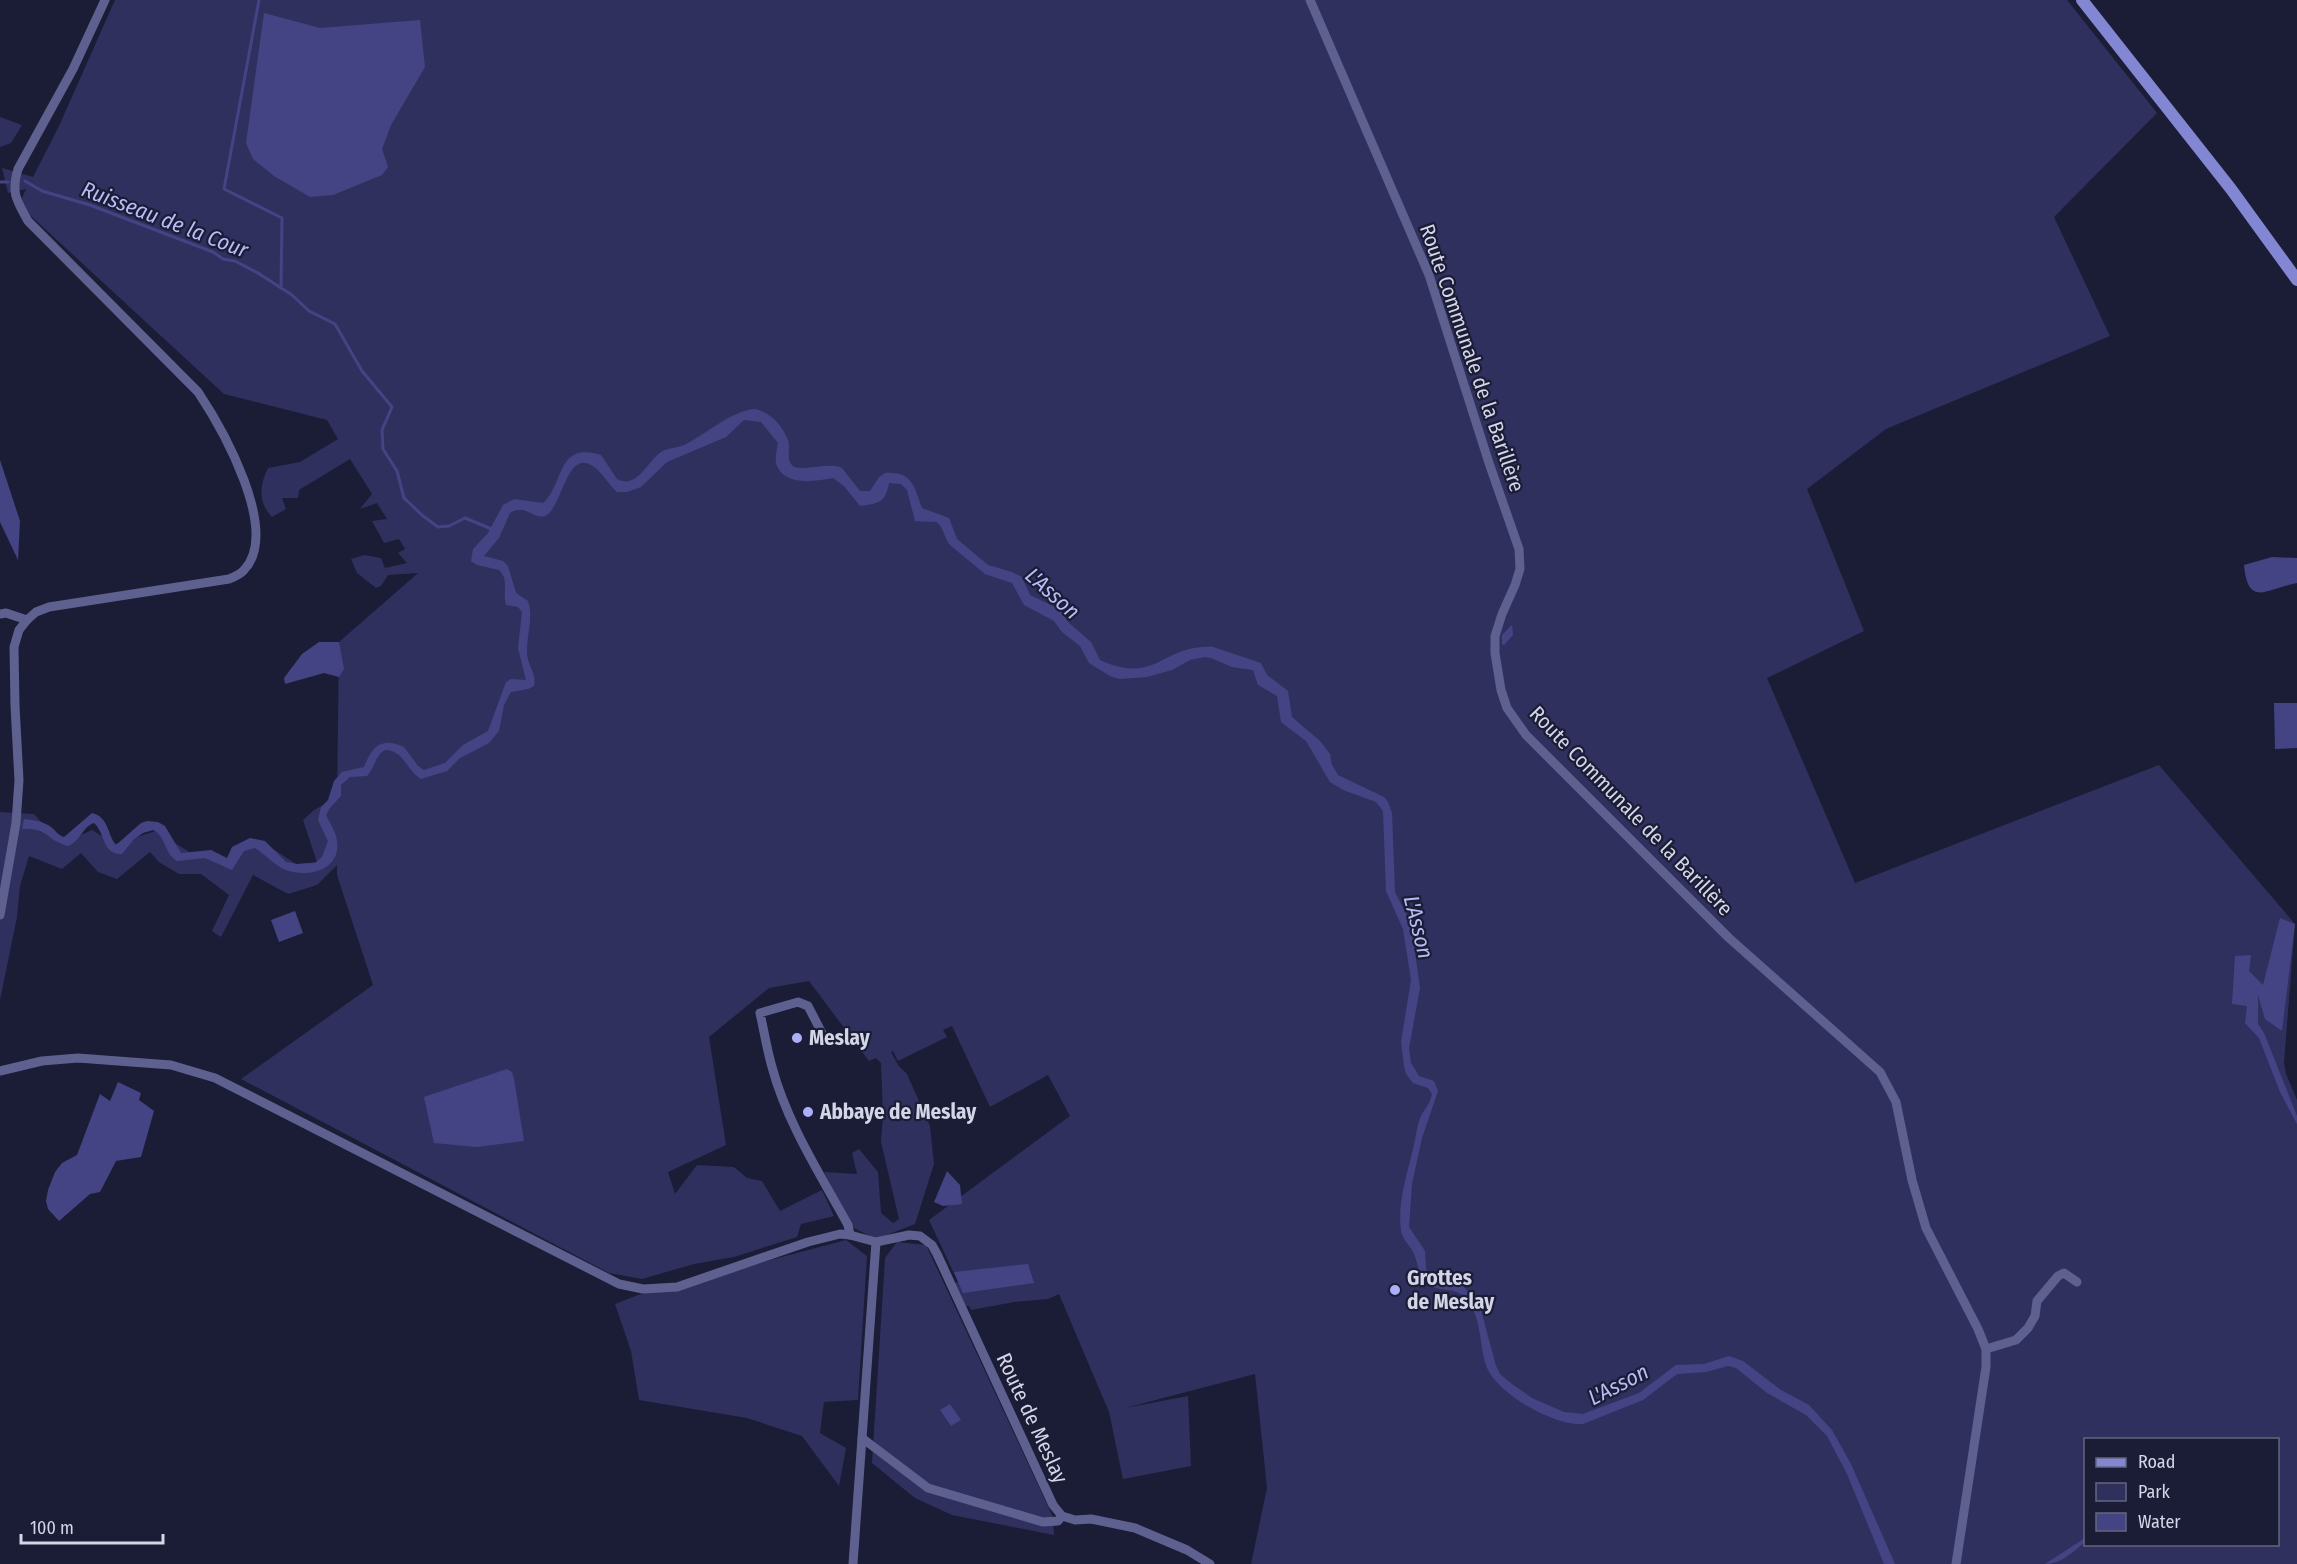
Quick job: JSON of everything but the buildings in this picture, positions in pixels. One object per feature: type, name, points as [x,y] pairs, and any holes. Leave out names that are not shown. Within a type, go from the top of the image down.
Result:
[{"type":"main road","points":[[2082,0],[2231,189],[2297,280]]},
{"type":"street","points":[[0,915],[16,823],[19,780],[14,647],[19,630],[36,612],[49,607],[229,579],[244,571],[255,549],[253,502],[212,413],[198,392],[28,221],[14,193],[14,181],[18,169],[73,69],[105,0]]},
{"type":"street","name":"Route Communale de la Barillère","points":[[1310,0],[1429,275],[1489,464],[1519,549],[1520,569],[1496,636],[1496,670],[1507,708],[1526,735],[1729,938],[1880,1072],[1896,1102],[1912,1180],[1926,1228],[1986,1349],[1986,1367],[1956,1564]]},
{"type":"street","points":[[0,614],[6,613],[27,620]]},
{"type":"street","points":[[825,1039],[808,1006],[798,1002],[760,1013],[772,1069],[785,1102],[805,1148],[848,1225],[850,1235]]},
{"type":"street","points":[[0,1071],[42,1061],[78,1058],[171,1065],[215,1078],[619,1284],[643,1289],[677,1287],[808,1242],[840,1234],[876,1242],[854,1564]]},
{"type":"street","name":"Route de Meslay","points":[[876,1242],[909,1235],[920,1236],[932,1245],[1053,1505],[1062,1516]]},
{"type":"street","points":[[1986,1349],[2016,1340],[2028,1328],[2035,1316],[2037,1300],[2058,1276],[2064,1273],[2077,1282]]},
{"type":"street","points":[[862,1438],[928,1488],[1043,1522],[1058,1521],[1062,1516],[1075,1520],[1091,1519],[1135,1528],[1188,1550],[1210,1564]]},
{"type":"green space","points":[[115,0],[2067,0],[2157,113],[2054,217],[2110,336],[1886,429],[1807,489],[1864,631],[1767,678],[1855,883],[2159,765],[2295,924],[2284,1063],[2297,1100],[2297,1564],[1251,1564],[1267,1488],[1255,1374],[1125,1408],[1188,1396],[1191,1466],[1123,1479],[1109,1412],[1059,1294],[1048,1299],[1014,1302],[971,1310],[969,1306],[966,1306],[955,1283],[958,1282],[929,1220],[1070,1116],[1048,1075],[990,1107],[952,1026],[943,1030],[947,1037],[898,1061],[893,1051],[891,1052],[898,1065],[907,1074],[930,1126],[934,1164],[915,1224],[876,1239],[850,1226],[824,1172],[857,1174],[852,1153],[859,1149],[878,1172],[881,1213],[893,1223],[899,1219],[881,1142],[883,1113],[881,1063],[876,1058],[869,1061],[809,981],[769,988],[709,1037],[726,1145],[668,1172],[675,1194],[697,1165],[734,1167],[747,1178],[762,1181],[780,1211],[822,1190],[834,1216],[801,1224],[797,1237],[734,1257],[694,1264],[642,1279],[609,1273],[241,1079],[373,985],[337,875],[337,865],[317,885],[288,894],[253,875],[221,937],[212,931],[229,895],[201,874],[179,874],[159,862],[150,852],[117,879],[98,872],[81,853],[62,869],[29,856],[20,886],[17,917],[0,1000],[0,812],[34,814],[61,844],[92,830],[115,844],[156,831],[194,855],[225,861],[244,844],[273,849],[296,864],[317,862],[303,820],[314,810],[337,798],[339,642],[418,573],[388,575],[381,586],[376,588],[357,573],[351,559],[364,555],[381,558],[385,568],[407,563],[398,553],[405,549],[399,539],[384,543],[372,521],[387,519],[377,503],[360,509],[372,494],[350,459],[299,490],[298,498],[282,498],[286,509],[272,517],[264,506],[261,494],[268,468],[300,462],[338,439],[327,420],[224,394],[19,205],[26,189],[8,193],[2,168],[33,177],[59,126]]},
{"type":"green space","points":[[0,117],[22,125],[11,143],[0,147]]},
{"type":"green space","points":[[846,1240],[867,1256],[858,1400],[824,1402],[820,1433],[846,1448],[839,1486],[802,1436],[747,1418],[639,1400],[631,1351],[615,1304],[638,1295]]},
{"type":"green space","points":[[897,1242],[926,1245],[1053,1517],[1054,1535],[952,1515],[915,1498],[872,1463],[885,1258]]},
{"type":"water","points":[[264,13],[320,28],[420,20],[425,67],[391,125],[382,149],[388,167],[382,175],[333,195],[310,197],[274,176],[253,159],[246,143]]},
{"type":"water","points":[[755,409],[770,416],[782,429],[788,440],[789,458],[794,467],[837,466],[842,468],[860,491],[870,491],[879,477],[885,473],[906,477],[911,481],[922,508],[949,518],[957,539],[988,565],[1022,577],[1030,595],[1059,609],[1069,623],[1091,642],[1100,660],[1119,667],[1135,669],[1147,667],[1182,651],[1213,647],[1261,663],[1267,675],[1288,691],[1292,717],[1320,741],[1330,754],[1332,765],[1338,775],[1384,797],[1392,813],[1395,892],[1411,924],[1420,988],[1409,1048],[1411,1063],[1419,1076],[1434,1081],[1438,1091],[1422,1138],[1412,1184],[1409,1227],[1425,1251],[1426,1268],[1431,1279],[1441,1284],[1463,1286],[1476,1301],[1481,1310],[1500,1374],[1532,1398],[1564,1412],[1583,1414],[1639,1393],[1676,1365],[1704,1364],[1729,1356],[1743,1361],[1781,1390],[1809,1405],[1832,1430],[1851,1464],[1895,1564],[1884,1564],[1847,1474],[1827,1436],[1806,1415],[1767,1393],[1736,1368],[1728,1366],[1706,1372],[1677,1374],[1643,1400],[1583,1424],[1557,1420],[1527,1406],[1492,1376],[1486,1365],[1478,1323],[1467,1300],[1457,1292],[1433,1287],[1423,1280],[1414,1254],[1403,1237],[1400,1209],[1419,1121],[1432,1094],[1428,1088],[1413,1083],[1406,1074],[1404,1066],[1401,1042],[1411,980],[1403,929],[1386,891],[1383,811],[1376,802],[1343,790],[1330,782],[1306,741],[1281,722],[1277,696],[1258,685],[1253,670],[1232,667],[1205,657],[1190,660],[1172,670],[1147,677],[1119,679],[1110,676],[1089,663],[1080,646],[1062,632],[1054,621],[1024,605],[1012,583],[985,574],[950,545],[937,522],[915,521],[907,490],[901,484],[889,483],[886,495],[880,501],[860,506],[844,486],[833,478],[800,481],[785,476],[776,463],[778,443],[761,422],[744,420],[726,437],[667,462],[641,487],[627,492],[617,492],[595,467],[583,463],[576,466],[570,473],[556,503],[545,516],[541,517],[520,510],[510,513],[499,538],[484,556],[503,561],[508,566],[516,593],[528,601],[530,620],[527,653],[535,681],[534,686],[511,692],[504,705],[499,731],[489,743],[460,758],[447,771],[421,779],[397,753],[385,750],[379,755],[367,776],[350,777],[341,785],[341,796],[326,815],[335,834],[337,851],[334,859],[321,870],[303,873],[286,870],[255,848],[244,851],[232,870],[205,858],[177,861],[170,854],[160,836],[153,830],[134,839],[122,854],[111,851],[107,847],[94,823],[68,846],[37,830],[22,829],[24,819],[36,821],[48,825],[64,837],[92,813],[105,822],[116,845],[141,823],[147,821],[158,822],[165,826],[181,853],[211,850],[227,858],[232,847],[250,838],[265,841],[286,862],[315,863],[322,857],[328,841],[318,820],[321,807],[328,800],[334,781],[342,772],[364,767],[370,754],[383,743],[404,747],[418,766],[424,770],[445,763],[463,745],[488,731],[506,682],[511,679],[526,680],[518,648],[522,612],[518,607],[506,605],[505,582],[499,570],[477,565],[471,561],[473,549],[488,533],[503,505],[514,499],[543,503],[552,492],[569,458],[587,452],[601,455],[617,479],[630,481],[636,478],[661,452],[684,445],[728,418]]},
{"type":"water","points":[[0,460],[20,521],[18,560],[0,522]]},
{"type":"water","points":[[2272,557],[2297,558],[2297,583],[2269,591],[2255,591],[2246,579],[2244,565]]},
{"type":"water","points":[[1512,625],[1513,635],[1504,645],[1502,635]]},
{"type":"water","points":[[319,642],[339,642],[344,669],[339,677],[324,673],[285,684],[284,678],[302,654]]},
{"type":"water","points":[[2274,703],[2297,703],[2297,748],[2275,749]]},
{"type":"water","points":[[295,911],[303,933],[279,942],[271,920]]},
{"type":"water","points":[[2280,918],[2295,924],[2282,1031],[2265,1019],[2258,995],[2258,1024],[2264,1033],[2297,1116],[2297,1124],[2280,1092],[2259,1038],[2245,1023],[2247,1006],[2232,1004],[2235,956],[2251,955],[2249,971],[2263,985]]},
{"type":"water","points":[[507,1069],[512,1072],[514,1079],[524,1141],[477,1147],[434,1143],[424,1097]]},
{"type":"water","points":[[118,1082],[141,1093],[139,1100],[154,1111],[141,1157],[116,1161],[100,1192],[90,1194],[59,1221],[48,1209],[46,1201],[55,1172],[62,1163],[77,1155],[100,1094],[110,1101]]},
{"type":"water","points":[[947,1171],[960,1185],[962,1204],[943,1206],[934,1202]]},
{"type":"water","points":[[1028,1264],[1034,1283],[963,1293],[954,1272]]},
{"type":"water","points":[[950,1404],[961,1420],[951,1426],[940,1410]]},
{"type":"water","points":[[2084,1539],[2084,1543],[2066,1557],[2045,1564]]},
{"type":"waterway","points":[[259,0],[224,189],[282,218],[281,288]]},
{"type":"waterway","name":"Ruisseau de la Cour","points":[[25,181],[42,191],[90,205],[213,252],[223,259],[235,261],[292,295],[309,311],[335,324],[362,371],[392,407],[382,430],[383,449],[397,471],[404,498],[438,527],[449,526],[465,518],[494,530]]},
{"type":"waterway","name":"Ruisseau de la Cour","points":[[0,182],[8,182]]},
{"type":"place","name":"Meslay","points":[[797,1038]]},
{"type":"place","name":"Abbaye de Meslay","points":[[808,1112]]},
{"type":"place","name":"Grottes de Meslay","points":[[1395,1290]]},
{"type":"water label","name":"L'Asson","points":[[1053,593]]},
{"type":"water label","name":"L'Asson","points":[[1419,927]]},
{"type":"water label","name":"L'Asson","points":[[1618,1384]]}]
